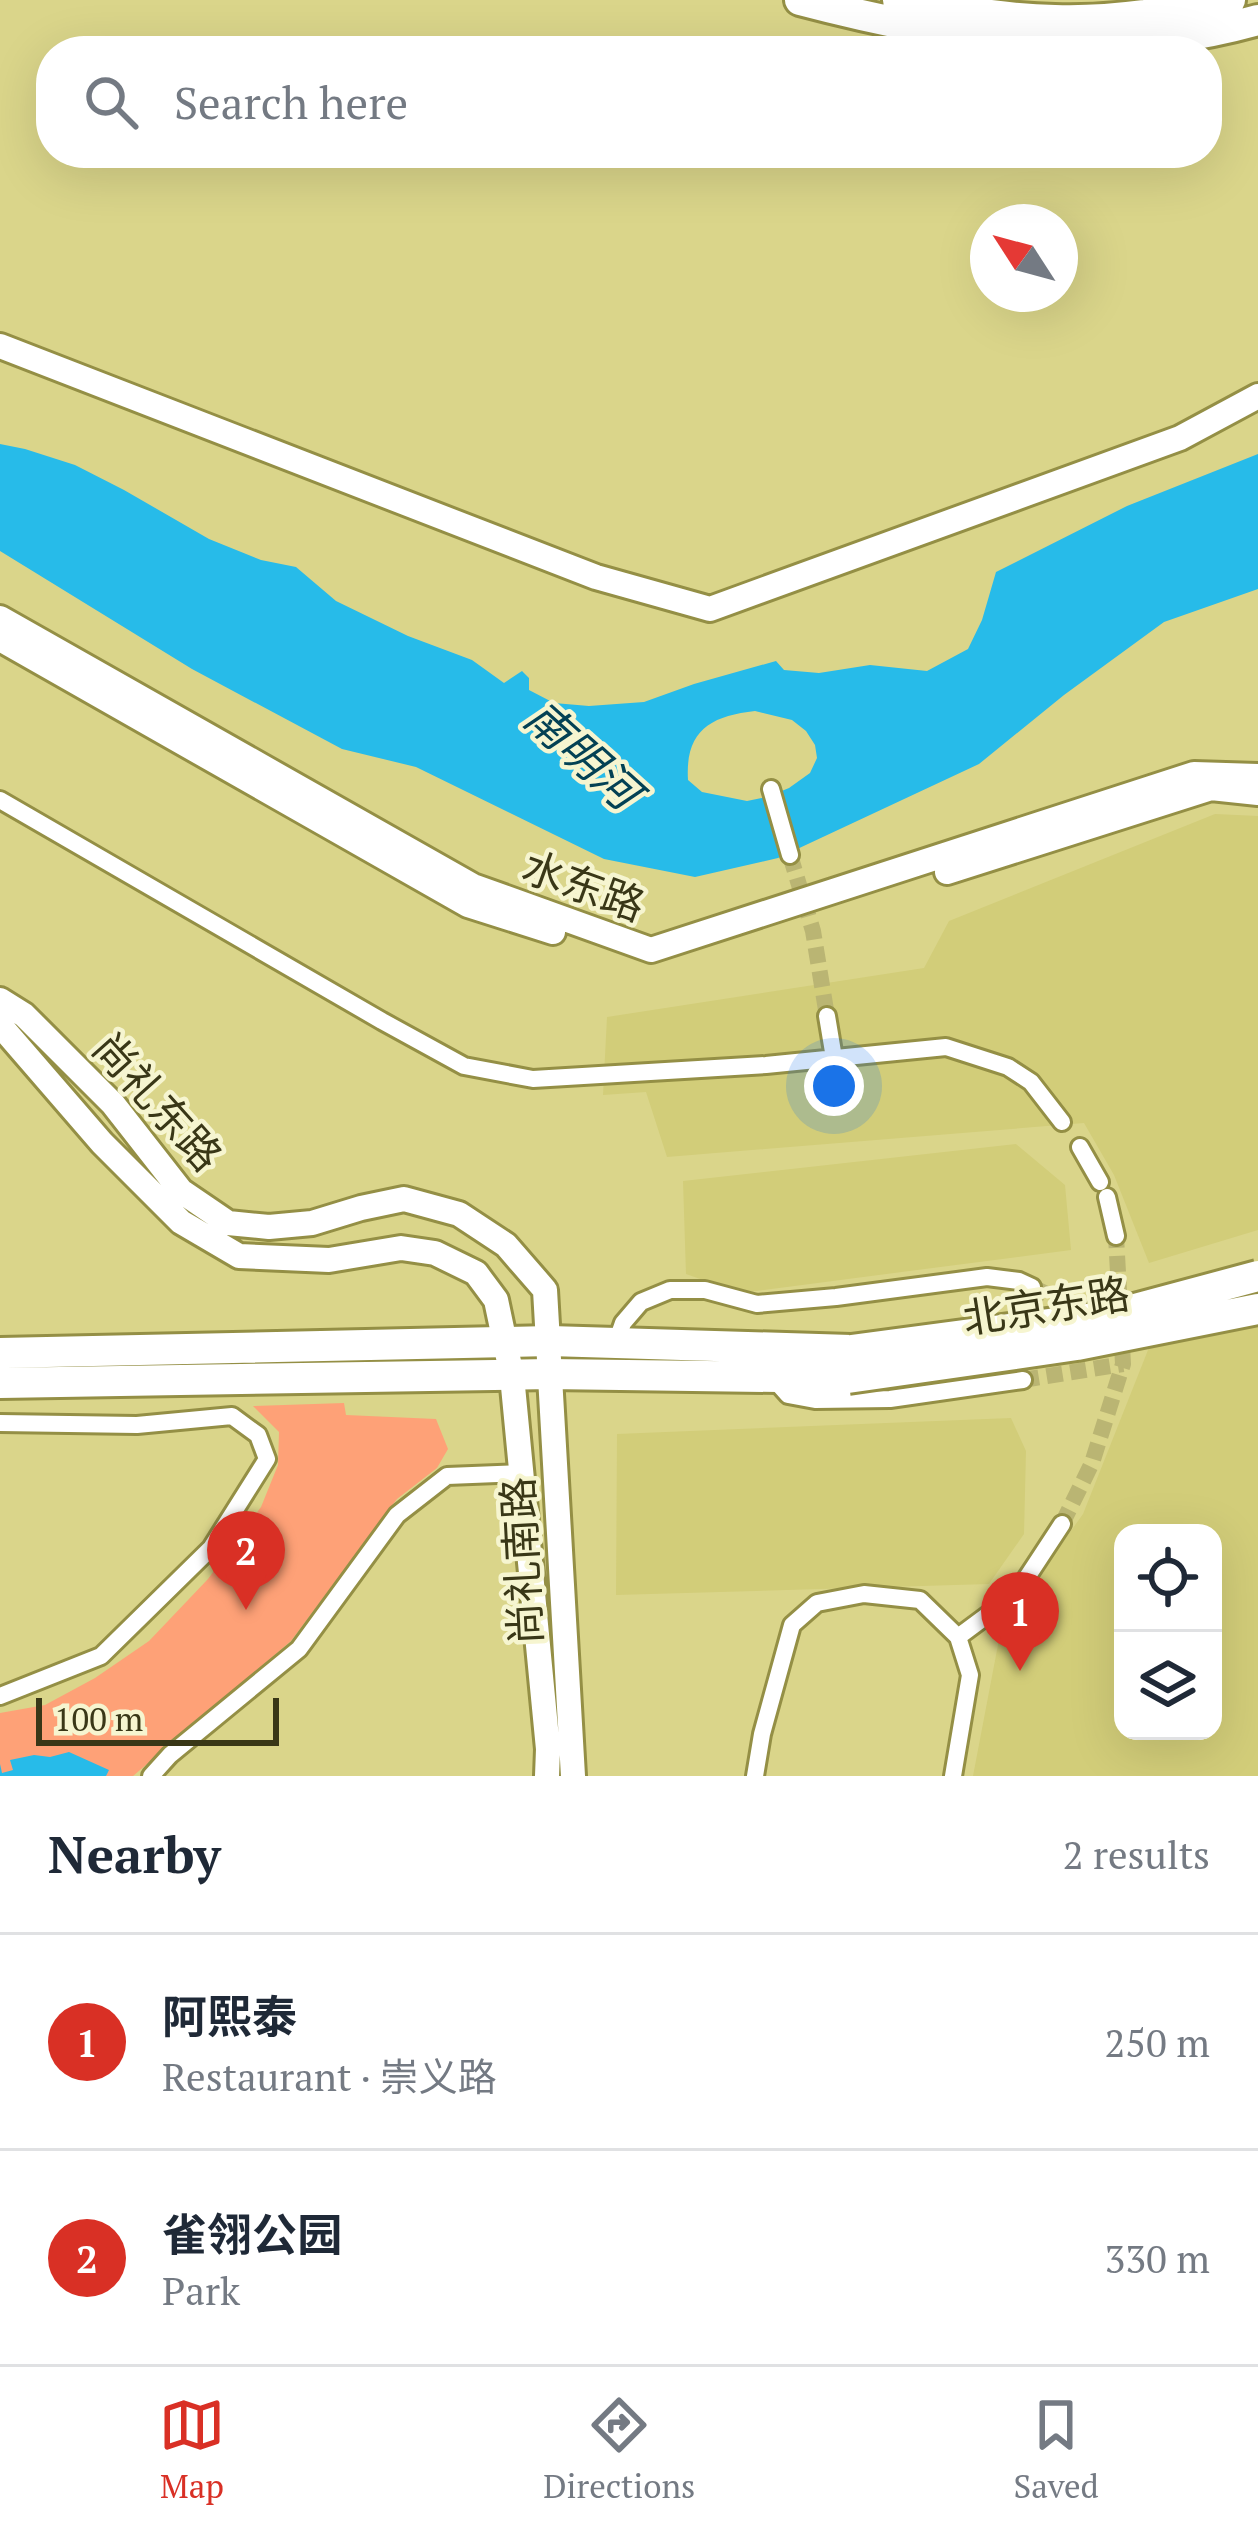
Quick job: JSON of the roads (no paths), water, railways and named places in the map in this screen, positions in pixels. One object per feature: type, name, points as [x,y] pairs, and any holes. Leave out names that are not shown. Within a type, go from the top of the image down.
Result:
[{"type":"highway","points":[[800,0],[887,23],[968,36]]},
{"type":"highway","points":[[898,0],[1059,21],[1182,10],[1230,0]]},
{"type":"highway","points":[[1174,36],[1258,20]]},
{"type":"highway","name":"北京东路","points":[[849,1364],[1109,1316],[1258,1276]]},
{"type":"highway","name":"北京东路","points":[[849,1364],[1077,1345],[1258,1309]]},
{"type":"highway","points":[[0,1353],[550,1341],[849,1364]]},
{"type":"highway","points":[[0,1383],[549,1374],[771,1377],[849,1364]]},
{"type":"main road","points":[[0,346],[596,577],[710,609],[1180,438],[1258,396]]},
{"type":"main road","name":"水东路","points":[[0,618],[473,886],[650,950],[1194,774],[1258,776]]},
{"type":"main road","name":"水东路","points":[[0,639],[468,905],[656,964],[1211,788],[1258,793]]},
{"type":"main road","name":"尚礼东路","points":[[0,1000],[24,1015],[113,1104],[181,1191],[228,1223],[268,1227],[312,1223],[404,1199],[459,1214],[506,1245],[545,1290],[550,1341]]},
{"type":"main road","name":"尚礼东路","points":[[0,1025],[102,1143],[181,1222],[239,1256],[329,1260],[401,1248],[436,1253],[476,1273],[496,1300],[506,1342]]},
{"type":"main road","name":"尚礼南路","points":[[550,1341],[573,1776]]},
{"type":"main road","name":"尚礼南路","points":[[506,1342],[547,1776]]},
{"type":"street","points":[[771,789],[790,855]]},
{"type":"street","points":[[0,800],[464,1066],[533,1079],[946,1047],[1008,1067],[1031,1082],[1062,1122]]},
{"type":"street","points":[[827,1016],[834,1058]]},
{"type":"street","points":[[1080,1147],[1103,1190],[1116,1236]]},
{"type":"street","points":[[616,1343],[623,1323],[641,1302],[670,1290],[705,1290],[757,1304],[987,1277],[1032,1287]]},
{"type":"street","points":[[771,1377],[788,1395],[815,1400],[890,1399],[1023,1380]]},
{"type":"street","points":[[174,1380],[178,1419]]},
{"type":"street","points":[[0,1423],[137,1425],[232,1417],[258,1435],[267,1459],[211,1548],[101,1656],[0,1696]]},
{"type":"street","points":[[152,1776],[170,1755],[299,1649],[398,1515],[447,1476],[521,1473]]},
{"type":"street","points":[[958,1637],[1016,1594],[1062,1524]]},
{"type":"street","points":[[755,1776],[792,1624],[817,1603],[864,1594],[920,1600],[958,1637],[970,1675],[953,1776]]},
{"type":"water","name":"南明河","points":[[0,444],[75,465],[209,539],[261,560],[296,567],[336,601],[472,660],[504,683],[522,671],[529,678],[529,690],[554,703],[644,702],[776,661],[784,670],[819,673],[870,665],[927,671],[968,649],[996,572],[1127,506],[1258,454],[1258,589],[1164,622],[979,764],[778,858],[695,877],[604,859],[416,767],[342,749],[192,669],[0,551]],"holes":[[[755,711],[792,720],[806,731],[817,758],[810,773],[789,788],[747,801],[702,792],[688,780],[691,749],[713,722]]]},
{"type":"water","points":[[69,1752],[109,1770],[106,1776],[0,1776],[0,1764],[2,1773],[13,1770],[10,1760]]},
{"type":"tunnel","points":[[790,855],[813,931],[827,1016]]},
{"type":"tunnel","points":[[1062,1524],[1092,1463],[1123,1364],[1116,1236]]},
{"type":"tunnel","points":[[1032,1287],[1067,1304],[1092,1308]]},
{"type":"tunnel","points":[[1023,1380],[1123,1364]]},
{"type":"place","name":"雀翎公园","points":[[246,1610]]},
{"type":"place","name":"阿熙泰","points":[[1020,1671]]}]
